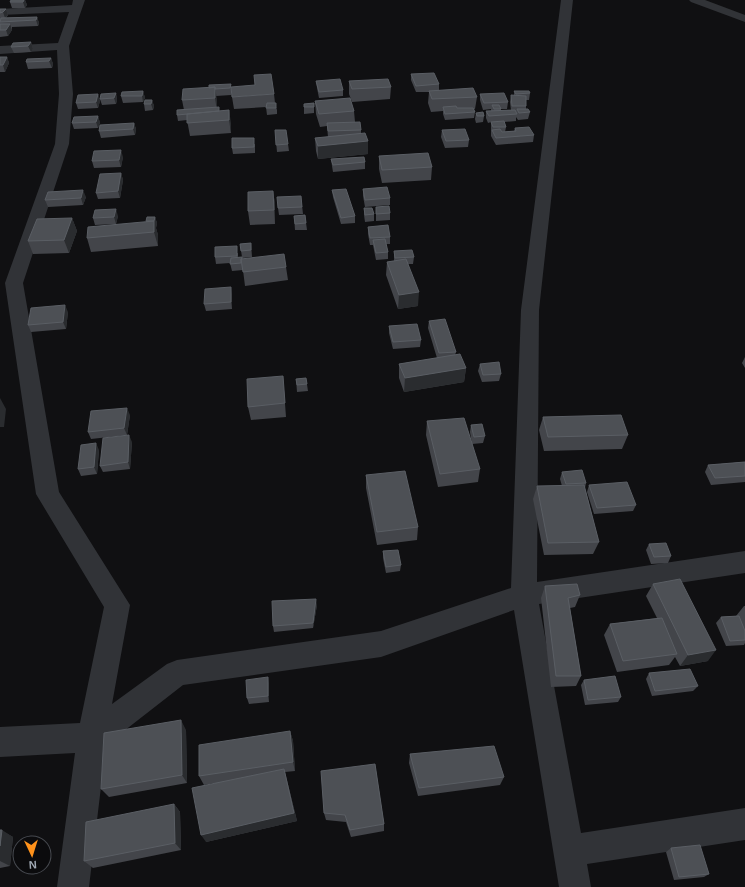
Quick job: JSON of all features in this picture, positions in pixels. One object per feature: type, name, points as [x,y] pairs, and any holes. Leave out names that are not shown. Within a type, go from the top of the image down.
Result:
[{"type":"street","points":[[567,0],[530,310],[524,595],[575,887]]},
{"type":"street","points":[[695,0],[745,19]]},
{"type":"street","points":[[708,0],[719,8]]},
{"type":"street","points":[[0,12],[78,4],[63,46],[66,94],[62,144],[7,284],[48,494],[117,605],[92,737],[73,887]]},
{"type":"street","points":[[0,50],[63,46]]},
{"type":"street","points":[[0,742],[92,737],[177,673],[381,644],[524,595],[745,562]]},
{"type":"street","points":[[569,850],[745,824]]},
{"type":"building","points":[[11,0],[24,0],[23,2],[10,2]]},
{"type":"building","points":[[0,9],[6,9],[0,13]]},
{"type":"building","points":[[37,17],[36,20],[0,22],[1,18]]},
{"type":"building","points":[[0,24],[10,24],[6,30],[0,30]]},
{"type":"building","points":[[31,42],[28,46],[11,47],[13,43]]},
{"type":"building","points":[[0,57],[7,57],[3,65],[0,65]]},
{"type":"building","points":[[51,58],[49,61],[26,62],[27,59]]},
{"type":"building","points":[[434,73],[439,84],[416,86],[411,74]]},
{"type":"building","points":[[271,74],[274,94],[232,97],[231,87],[255,85],[254,75]]},
{"type":"building","points":[[340,79],[343,90],[319,92],[316,81]]},
{"type":"building","points":[[388,79],[391,87],[352,89],[349,81]]},
{"type":"building","points":[[231,84],[230,88],[209,88],[209,85]]},
{"type":"building","points":[[215,87],[215,98],[182,100],[183,89]]},
{"type":"building","points":[[473,88],[477,97],[432,99],[429,91]]},
{"type":"building","points":[[143,91],[142,96],[121,96],[122,92]]},
{"type":"building","points":[[514,91],[529,91],[530,93],[516,94]]},
{"type":"building","points":[[116,93],[114,98],[100,99],[101,94]]},
{"type":"building","points":[[504,93],[508,102],[484,103],[480,94]]},
{"type":"building","points":[[98,94],[96,102],[76,103],[78,95]]},
{"type":"building","points":[[511,95],[526,96],[526,106],[512,106]]},
{"type":"building","points":[[350,98],[354,111],[319,114],[315,101]]},
{"type":"building","points":[[145,100],[152,100],[151,104],[144,104]]},
{"type":"building","points":[[267,103],[276,103],[276,108],[266,108]]},
{"type":"building","points":[[314,103],[314,107],[304,107],[304,104]]},
{"type":"building","points":[[492,105],[499,105],[501,109],[494,109]]},
{"type":"building","points":[[456,106],[457,108],[473,108],[475,112],[445,114],[443,107]]},
{"type":"building","points":[[219,107],[219,111],[177,115],[177,110]]},
{"type":"building","points":[[517,109],[528,109],[530,112],[519,113]]},
{"type":"building","points":[[229,110],[229,120],[187,123],[187,114]]},
{"type":"building","points":[[515,110],[517,114],[489,116],[486,111]]},
{"type":"building","points":[[483,112],[484,116],[477,116],[476,113]]},
{"type":"building","points":[[98,116],[96,122],[72,123],[74,117]]},
{"type":"building","points":[[504,121],[506,127],[493,127],[491,122]]},
{"type":"building","points":[[360,122],[361,130],[328,131],[327,123]]},
{"type":"building","points":[[134,123],[133,129],[99,131],[100,125]]},
{"type":"building","points":[[529,127],[534,135],[496,138],[492,130],[500,129],[502,132],[516,131],[515,128]]},
{"type":"building","points":[[465,129],[469,140],[446,141],[442,130]]},
{"type":"building","points":[[275,130],[286,130],[288,144],[276,145]]},
{"type":"building","points":[[365,133],[368,141],[318,146],[315,138]]},
{"type":"building","points":[[232,138],[254,138],[254,147],[232,148]]},
{"type":"building","points":[[121,150],[119,160],[92,161],[94,151]]},
{"type":"building","points":[[428,153],[432,167],[382,170],[379,156]]},
{"type":"building","points":[[364,157],[365,162],[333,165],[331,159]]},
{"type":"building","points":[[121,173],[118,191],[96,193],[100,174]]},
{"type":"building","points":[[387,187],[390,198],[365,200],[363,189]]},
{"type":"building","points":[[346,189],[355,216],[341,218],[332,190]]},
{"type":"building","points":[[83,190],[81,198],[45,200],[48,192]]},
{"type":"building","points":[[273,191],[274,210],[248,211],[248,192]]},
{"type":"building","points":[[301,196],[302,207],[278,208],[277,197]]},
{"type":"building","points":[[389,206],[390,213],[376,214],[376,207]]},
{"type":"building","points":[[364,208],[372,208],[374,214],[365,215]]},
{"type":"building","points":[[116,209],[114,217],[93,218],[95,210]]},
{"type":"building","points":[[305,215],[306,223],[295,224],[294,216]]},
{"type":"building","points":[[147,217],[155,217],[154,221],[146,221]]},
{"type":"building","points":[[72,218],[64,240],[28,241],[37,219]]},
{"type":"building","points":[[154,221],[154,232],[87,238],[88,227]]},
{"type":"building","points":[[388,225],[390,237],[370,238],[368,227]]},
{"type":"building","points":[[385,239],[388,252],[376,253],[373,240]]},
{"type":"building","points":[[251,243],[251,250],[241,251],[240,244]]},
{"type":"building","points":[[237,246],[237,256],[215,257],[215,247]]},
{"type":"building","points":[[412,250],[414,257],[395,258],[394,251]]},
{"type":"building","points":[[284,254],[286,267],[243,272],[241,259]]},
{"type":"building","points":[[242,257],[241,263],[230,264],[231,258]]},
{"type":"building","points":[[406,259],[419,292],[399,295],[387,262]]},
{"type":"building","points":[[231,287],[231,302],[204,304],[205,289]]},
{"type":"building","points":[[65,305],[63,322],[28,325],[31,308]]},
{"type":"building","points":[[445,319],[456,352],[439,353],[429,321]]},
{"type":"building","points":[[417,324],[421,340],[393,342],[389,326]]},
{"type":"building","points":[[460,354],[466,368],[405,378],[399,364]]},
{"type":"building","points":[[499,362],[501,374],[483,375],[480,364]]},
{"type":"building","points":[[283,376],[285,403],[248,407],[247,379]]},
{"type":"building","points":[[306,378],[307,384],[297,385],[296,379]]},
{"type":"building","points":[[127,408],[124,428],[88,432],[91,411]]},
{"type":"building","points":[[621,415],[628,435],[548,437],[543,417]]},
{"type":"building","points":[[464,418],[480,469],[440,474],[427,421]]},
{"type":"building","points":[[482,424],[485,436],[474,437],[471,425]]},
{"type":"building","points":[[129,435],[128,462],[100,466],[103,438]]},
{"type":"building","points":[[96,443],[94,467],[78,469],[81,445]]},
{"type":"building","points":[[745,462],[745,476],[715,478],[708,465]]},
{"type":"building","points":[[582,470],[586,483],[566,484],[562,472]]},
{"type":"building","points":[[405,471],[418,527],[377,532],[366,475]]},
{"type":"building","points":[[627,482],[636,505],[597,508],[589,485]]},
{"type":"building","points":[[584,485],[599,542],[548,543],[537,486]]},
{"type":"building","points":[[666,543],[671,556],[654,557],[649,544]]},
{"type":"building","points":[[398,550],[401,565],[386,567],[383,551]]},
{"type":"building","points":[[680,579],[716,650],[688,655],[653,584]]},
{"type":"building","points":[[577,584],[580,595],[568,598],[581,676],[556,676],[545,586]]},
{"type":"building","points":[[316,599],[313,623],[273,626],[272,601]]},
{"type":"building","points":[[739,616],[745,631],[745,640],[730,641],[721,617]]},
{"type":"building","points":[[662,618],[677,654],[623,661],[610,624]]},
{"type":"building","points":[[690,669],[698,686],[655,691],[649,673]]},
{"type":"building","points":[[615,676],[621,697],[588,700],[584,680]]},
{"type":"building","points":[[268,677],[268,696],[247,698],[246,680]]},
{"type":"building","points":[[181,720],[182,775],[101,789],[104,733]]},
{"type":"building","points":[[290,731],[293,762],[199,776],[199,745]]},
{"type":"building","points":[[494,746],[504,777],[419,788],[410,754]]},
{"type":"building","points":[[375,764],[384,824],[350,830],[345,815],[324,813],[321,771]]},
{"type":"building","points":[[284,769],[294,813],[201,835],[192,788]]},
{"type":"building","points":[[174,804],[175,843],[84,861],[86,822]]},
{"type":"building","points":[[0,830],[2,830],[0,846]]},
{"type":"building","points":[[700,845],[709,874],[679,877],[671,848]]}]
